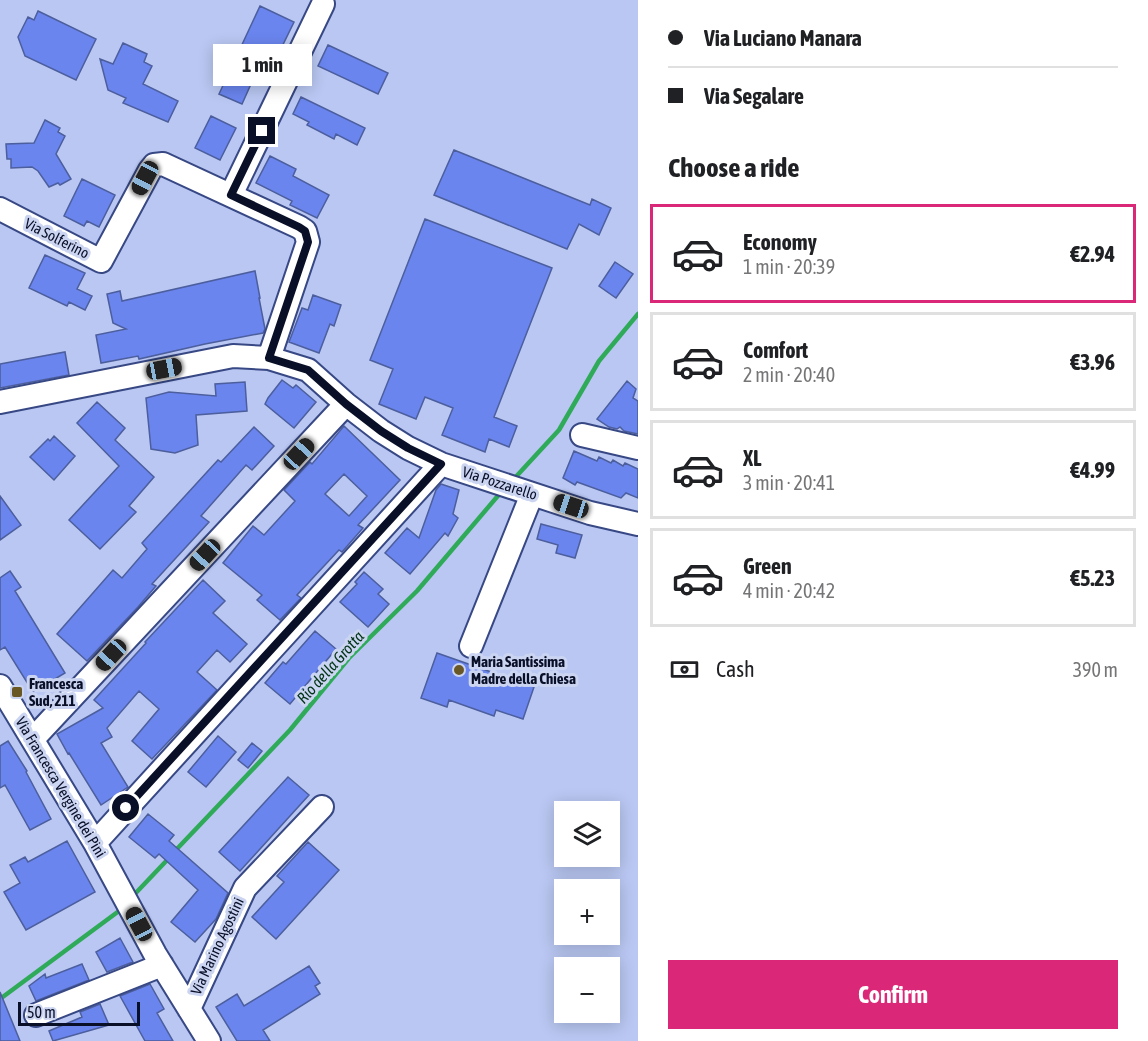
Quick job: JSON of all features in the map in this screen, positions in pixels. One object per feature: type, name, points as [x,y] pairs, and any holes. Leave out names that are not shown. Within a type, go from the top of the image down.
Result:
[{"type":"street","points":[[231,195],[323,4]]},
{"type":"street","name":"Via Solferino","points":[[0,209],[101,261],[145,178],[154,165],[163,164],[299,227],[305,231],[307,236],[306,248],[269,358]]},
{"type":"street","name":"Via Pozzarello","points":[[0,402],[233,356],[269,358],[308,370],[346,404],[408,448],[441,464],[590,513],[638,524]]},
{"type":"street","points":[[33,738],[346,404]]},
{"type":"street","points":[[582,435],[638,448]]},
{"type":"street","points":[[95,843],[441,464]]},
{"type":"street","points":[[471,646],[527,492]]},
{"type":"street","name":"Via Francesca Vergine dei Pini","points":[[0,686],[6,710],[33,738],[95,843],[162,965]]},
{"type":"street","name":"Via Marino Agostini","points":[[189,1008],[244,888],[322,807]]},
{"type":"street","points":[[36,1015],[162,965],[209,1041]]},
{"type":"building","points":[[260,6],[294,22],[275,61],[264,55],[242,104],[219,94]]},
{"type":"building","points":[[38,11],[96,39],[76,80],[25,56],[18,37],[28,17],[34,20]]},
{"type":"building","points":[[123,43],[147,54],[144,62],[152,66],[143,84],[178,101],[168,122],[123,103],[126,98],[108,90],[100,59],[113,64]]},
{"type":"building","points":[[328,45],[388,73],[378,94],[318,66]]},
{"type":"building","points":[[301,97],[365,128],[357,145],[336,134],[334,139],[307,125],[309,122],[293,114]]},
{"type":"building","points":[[211,116],[236,128],[220,160],[195,148]]},
{"type":"building","points":[[45,120],[60,128],[58,132],[65,136],[56,154],[71,179],[60,185],[58,183],[49,187],[38,171],[32,167],[11,168],[11,159],[7,159],[6,144],[34,143]]},
{"type":"building","points":[[454,150],[590,205],[592,199],[611,208],[599,235],[579,224],[567,249],[434,195]]},
{"type":"building","points":[[270,156],[296,169],[293,176],[329,195],[317,218],[290,205],[292,201],[256,183]]},
{"type":"building","points":[[82,179],[115,195],[99,227],[87,221],[84,226],[64,216]]},
{"type":"building","points":[[425,219],[552,268],[494,417],[517,426],[509,447],[489,439],[485,452],[442,435],[453,408],[425,397],[416,419],[379,404],[393,369],[370,360]]},
{"type":"building","points":[[45,255],[85,273],[77,289],[92,296],[85,310],[69,302],[67,306],[29,288]]},
{"type":"building","points":[[615,262],[633,274],[616,298],[599,286]]},
{"type":"building","points":[[255,271],[265,329],[263,333],[139,359],[138,356],[101,363],[96,335],[126,329],[113,323],[107,294],[120,291],[122,301]]},
{"type":"building","points":[[313,295],[341,305],[334,326],[330,324],[319,353],[289,342],[302,308],[308,310]]},
{"type":"building","points":[[65,352],[69,375],[0,388],[0,364]]},
{"type":"building","points":[[282,380],[293,388],[296,385],[316,402],[294,428],[265,404]]},
{"type":"building","points":[[627,381],[636,389],[633,398],[638,401],[638,434],[624,431],[620,427],[617,429],[609,427],[597,419]]},
{"type":"building","points":[[245,382],[247,411],[196,415],[198,445],[175,453],[151,449],[146,398],[169,392],[216,396],[215,384]]},
{"type":"building","points":[[97,402],[125,428],[115,440],[154,477],[129,506],[136,512],[100,549],[69,520],[119,466],[77,423]]},
{"type":"building","points":[[344,426],[400,480],[358,525],[363,528],[342,552],[339,550],[297,595],[301,598],[280,620],[257,600],[262,595],[223,563],[253,526],[264,535],[295,501],[284,490],[310,462],[312,464]],"holes":[[[344,474],[367,496],[349,516],[325,494]]]},
{"type":"building","points":[[254,427],[274,446],[252,470],[246,465],[201,516],[209,522],[152,584],[156,586],[138,607],[87,661],[57,634],[113,570],[122,578],[147,549],[142,543],[218,460],[221,462]]},
{"type":"building","points":[[54,436],[75,456],[54,480],[30,457]]},
{"type":"building","points":[[574,451],[597,461],[599,457],[611,463],[613,460],[623,466],[625,463],[638,469],[638,498],[626,493],[621,498],[577,482],[575,485],[563,478]]},
{"type":"building","points":[[441,484],[459,490],[453,514],[458,518],[448,536],[445,533],[410,574],[385,553],[407,528],[419,538],[436,490]]},
{"type":"building","points":[[0,496],[21,525],[0,540]]},
{"type":"building","points":[[541,524],[582,535],[575,558],[556,553],[558,545],[537,539]]},
{"type":"building","points":[[10,571],[21,587],[15,591],[65,673],[33,692],[5,647],[0,650],[0,578]]},
{"type":"building","points":[[364,572],[383,589],[378,594],[389,604],[368,627],[340,602],[357,584],[355,582]]},
{"type":"building","points":[[203,580],[225,601],[213,613],[247,644],[230,662],[217,650],[197,672],[217,690],[152,759],[132,741],[159,709],[139,691],[107,728],[112,737],[101,743],[128,787],[101,805],[57,734],[103,708],[94,700]]},
{"type":"building","points":[[315,631],[336,649],[290,704],[265,683],[283,662],[286,664]]},
{"type":"building","name":"Maria Santissima Madre della Chiesa","points":[[437,653],[534,687],[523,719],[496,710],[494,716],[449,700],[447,707],[421,698]]},
{"type":"building","points":[[218,736],[236,752],[206,787],[188,772]]},
{"type":"building","points":[[8,741],[27,771],[51,819],[30,830],[5,785],[0,788],[0,746]]},
{"type":"building","points":[[252,743],[262,751],[248,768],[238,760]]},
{"type":"building","points":[[288,777],[309,795],[240,871],[219,852]]},
{"type":"building","points":[[148,814],[174,835],[169,841],[228,893],[216,919],[195,942],[171,922],[198,890],[159,854],[155,858],[129,837]]},
{"type":"building","points":[[67,841],[95,892],[26,930],[4,892],[20,883],[10,865],[25,857],[28,862]]},
{"type":"building","points":[[308,842],[339,870],[276,939],[252,917],[284,882],[277,876]]},
{"type":"building","points":[[120,938],[133,962],[107,972],[96,952]]},
{"type":"building","points":[[82,964],[89,980],[36,1001],[29,986],[45,974],[46,978]]},
{"type":"building","points":[[309,966],[320,983],[315,986],[320,994],[263,1030],[270,1041],[237,1041],[216,1007],[237,994],[244,1006]]},
{"type":"building","points":[[150,984],[164,1009],[157,1013],[173,1041],[145,1041],[120,996]]},
{"type":"building","points":[[0,992],[20,1041],[0,1041]]},
{"type":"building","points":[[100,1004],[109,1025],[53,1041],[49,1031],[82,1017],[80,1012]]},
{"type":"waterway","name":"Rio della Grotta","points":[[512,481],[559,430],[599,361],[638,314]]},
{"type":"waterway","name":"Rio della Grotta","points":[[175,851],[290,730],[349,658],[417,591],[502,491]]},
{"type":"waterway","name":"Rio della Grotta","points":[[132,897],[170,857]]},
{"type":"waterway","name":"Rio della Grotta","points":[[0,999],[123,908]]},
{"type":"place","name":"Maria Santissima Madre della Chiesa","points":[[459,670]]},
{"type":"place","name":"Francesca Sud, 211","points":[[17,692]]},
{"type":"route","points":[[126,808],[441,464],[408,448],[381,431],[308,370],[269,358],[308,242],[305,231],[299,227],[231,195],[262,131]]}]
